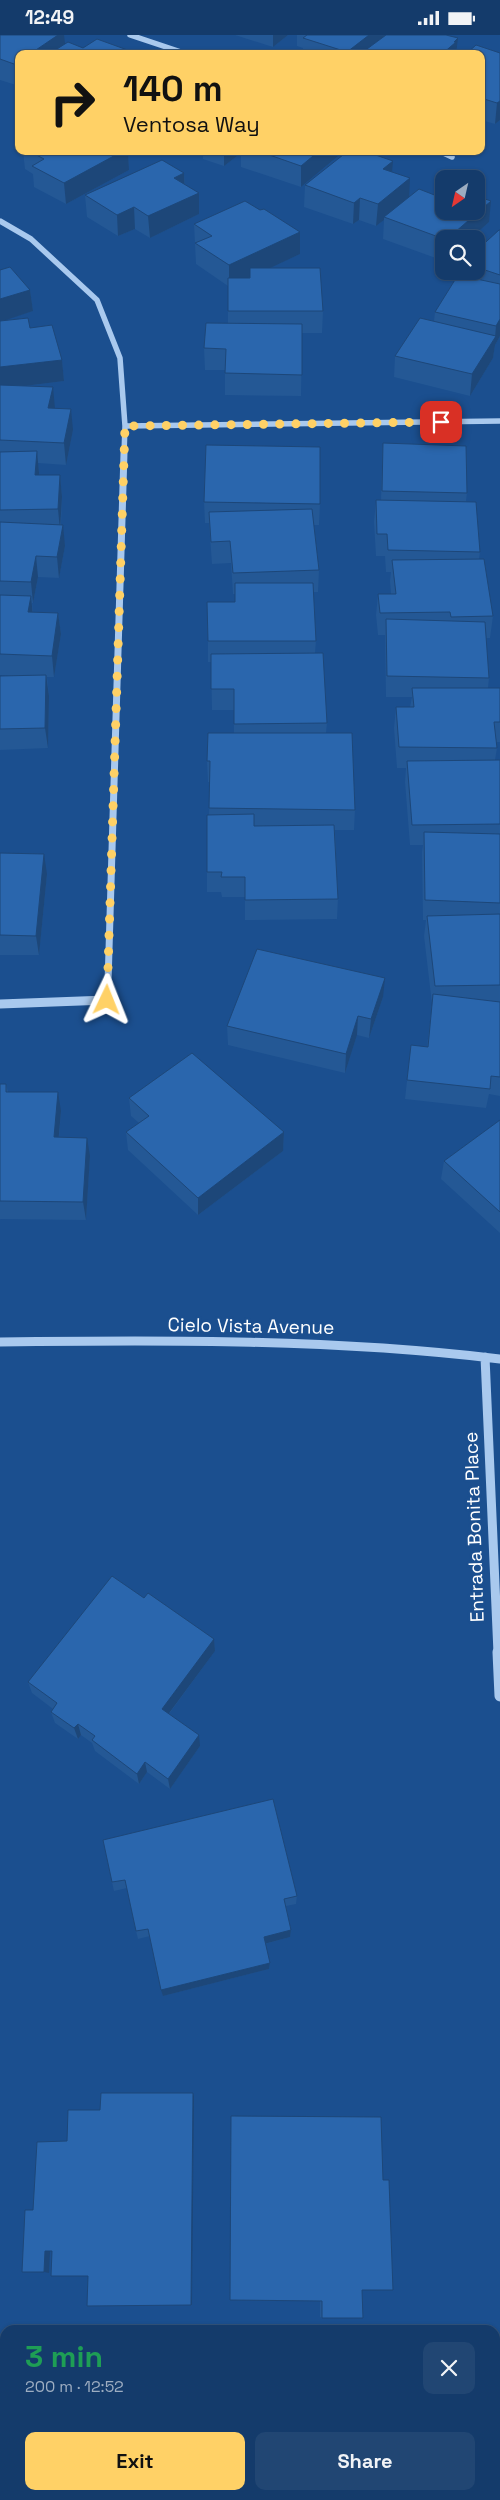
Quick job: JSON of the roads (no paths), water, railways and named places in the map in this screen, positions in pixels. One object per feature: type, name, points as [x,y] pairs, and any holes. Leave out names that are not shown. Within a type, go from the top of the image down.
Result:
[{"type":"street","points":[[130,35],[175,50]]},
{"type":"street","points":[[447,155],[452,157]]},
{"type":"street","points":[[0,221],[30,239],[97,300],[120,358],[125,426],[107,1000],[0,1004]]},
{"type":"street","points":[[125,426],[500,421]]},
{"type":"street","name":"Cielo Vista Avenue","points":[[0,1342],[242,1339],[387,1347],[500,1359]]},
{"type":"street","name":"Entrada Bonita Place","points":[[485,1357],[500,1696]]}]
